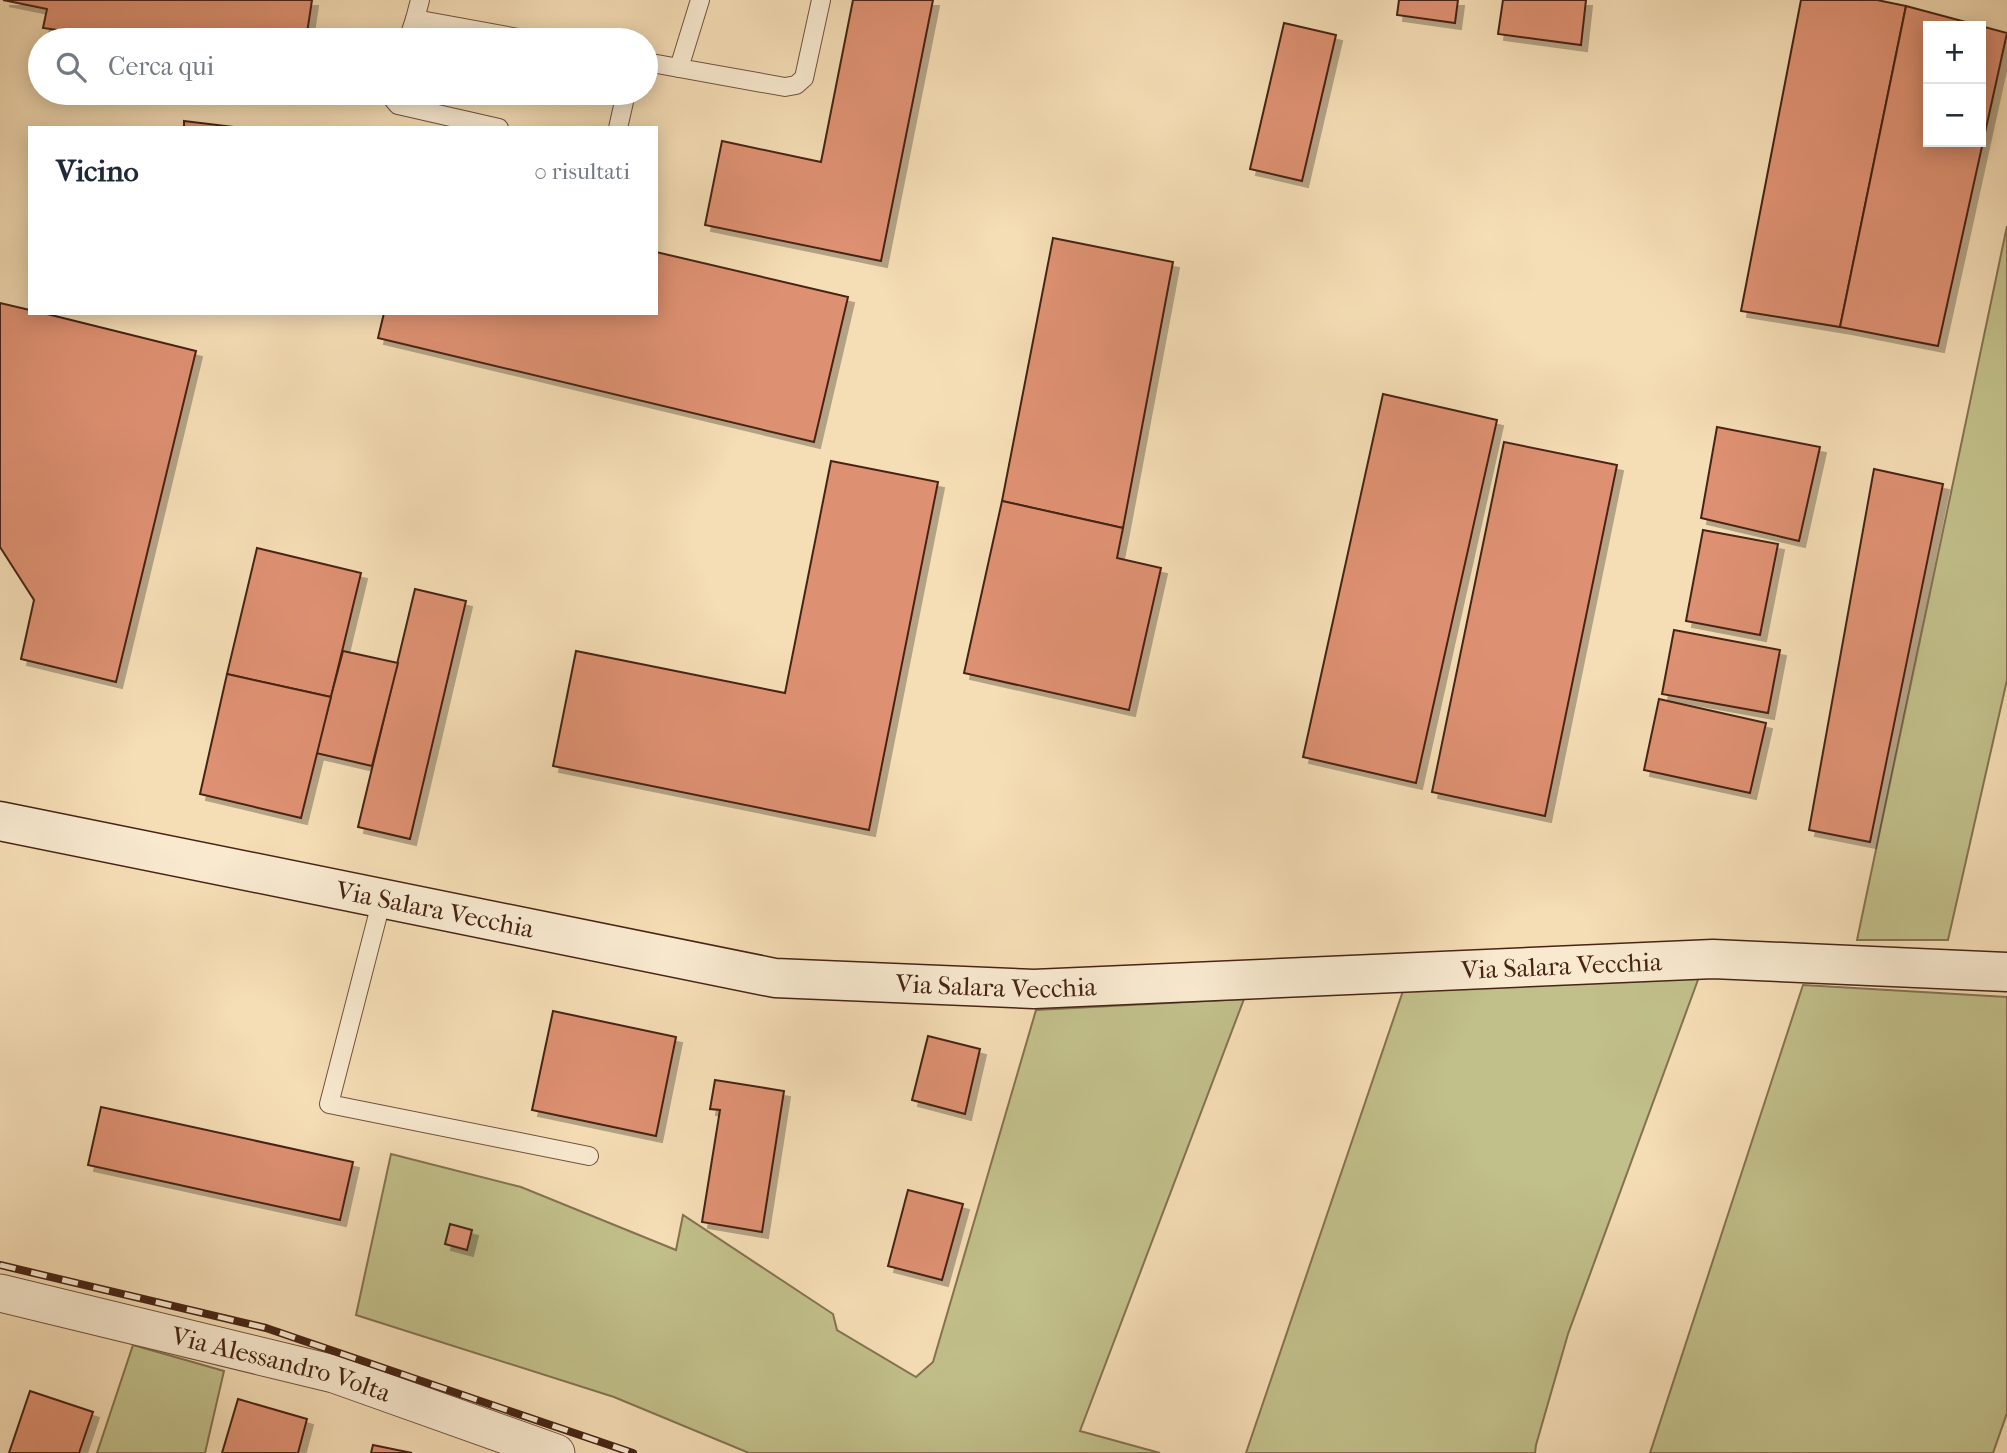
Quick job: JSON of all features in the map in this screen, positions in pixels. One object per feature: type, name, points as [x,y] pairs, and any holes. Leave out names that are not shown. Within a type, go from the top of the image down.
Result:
[{"type":"street","name":"Via Salara Vecchia","points":[[0,821],[762,976],[789,979],[1034,989],[1713,959],[2007,972]]},
{"type":"street","name":"Via Alessandro Volta","points":[[0,1293],[334,1374],[556,1453]]},
{"type":"lane","points":[[412,28],[420,0]]},
{"type":"lane","points":[[679,68],[700,0]]},
{"type":"lane","points":[[658,64],[785,87],[796,85],[804,78],[821,0]]},
{"type":"lane","points":[[415,19],[464,28]]},
{"type":"lane","points":[[398,105],[490,126]]},
{"type":"lane","points":[[618,126],[623,105]]},
{"type":"lane","points":[[382,899],[329,1104],[589,1156]]},
{"type":"shaded area","points":[[2007,226],[2007,680],[1948,940],[1857,940]]},
{"type":"shaded area","points":[[1699,977],[1568,1334],[1535,1453],[1246,1453],[1403,991]]},
{"type":"shaded area","points":[[1803,985],[2007,997],[2007,1413],[1993,1453],[1650,1453]]},
{"type":"shaded area","points":[[1244,999],[1080,1431],[1160,1453],[749,1453],[614,1397],[356,1315],[391,1154],[521,1187],[676,1250],[683,1215],[833,1314],[837,1330],[916,1377],[933,1362],[1036,1010]]},
{"type":"shaded area","points":[[133,1345],[224,1371],[205,1453],[97,1453]]},
{"type":"building","points":[[3,0],[312,0],[308,28],[43,28],[47,9]]},
{"type":"building","points":[[853,0],[933,0],[881,261],[705,225],[722,141],[821,162]]},
{"type":"building","points":[[1399,0],[1458,0],[1455,23],[1397,15]]},
{"type":"building","points":[[1503,0],[1586,0],[1581,45],[1498,34]]},
{"type":"building","points":[[1801,0],[1877,0],[1906,6],[1840,327],[1741,311]]},
{"type":"building","points":[[1906,6],[1962,21],[1923,21],[1923,147],[1982,147],[1938,346],[1840,327]]},
{"type":"building","points":[[1284,23],[1336,35],[1302,181],[1250,169]]},
{"type":"building","points":[[1986,27],[2007,33],[1986,128]]},
{"type":"building","points":[[184,121],[225,126],[184,126]]},
{"type":"building","points":[[1053,238],[1173,262],[1123,528],[1002,501]]},
{"type":"building","points":[[658,252],[848,297],[814,442],[378,338],[384,315],[658,315]]},
{"type":"building","points":[[0,303],[28,310],[28,315],[51,315],[196,351],[116,682],[21,659],[34,600],[0,547]]},
{"type":"building","points":[[1383,394],[1497,420],[1416,783],[1303,757]]},
{"type":"building","points":[[1717,427],[1820,447],[1799,541],[1701,518]]},
{"type":"building","points":[[1504,442],[1617,465],[1545,816],[1432,792]]},
{"type":"building","points":[[831,461],[938,482],[869,830],[553,766],[576,651],[785,693]]},
{"type":"building","points":[[1874,469],[1943,484],[1870,842],[1809,830]]},
{"type":"building","points":[[1002,501],[1123,528],[1117,558],[1161,568],[1129,710],[964,673]]},
{"type":"building","points":[[1703,530],[1778,544],[1760,635],[1686,621]]},
{"type":"building","points":[[257,548],[361,573],[331,697],[227,674]]},
{"type":"building","points":[[415,589],[466,601],[410,839],[358,827]]},
{"type":"building","points":[[1674,630],[1780,650],[1768,713],[1662,694]]},
{"type":"building","points":[[343,651],[398,663],[372,766],[316,753]]},
{"type":"building","points":[[227,674],[331,697],[301,818],[200,794]]},
{"type":"building","points":[[1659,699],[1766,723],[1750,793],[1644,770]]},
{"type":"building","points":[[553,1011],[676,1037],[656,1136],[532,1110]]},
{"type":"building","points":[[928,1036],[980,1049],[965,1114],[912,1100]]},
{"type":"building","points":[[715,1080],[784,1091],[762,1232],[702,1222],[720,1110],[710,1109]]},
{"type":"building","points":[[101,1107],[353,1162],[340,1220],[88,1165]]},
{"type":"building","points":[[908,1190],[963,1204],[942,1280],[888,1266]]},
{"type":"building","points":[[450,1224],[472,1230],[467,1250],[445,1244]]},
{"type":"building","points":[[30,1391],[93,1412],[79,1453],[9,1453]]},
{"type":"building","points":[[238,1399],[307,1419],[298,1453],[222,1453]]},
{"type":"building","points":[[373,1445],[412,1453],[371,1453]]},
{"type":"railway","points":[[0,1265],[266,1328],[633,1453]]}]
